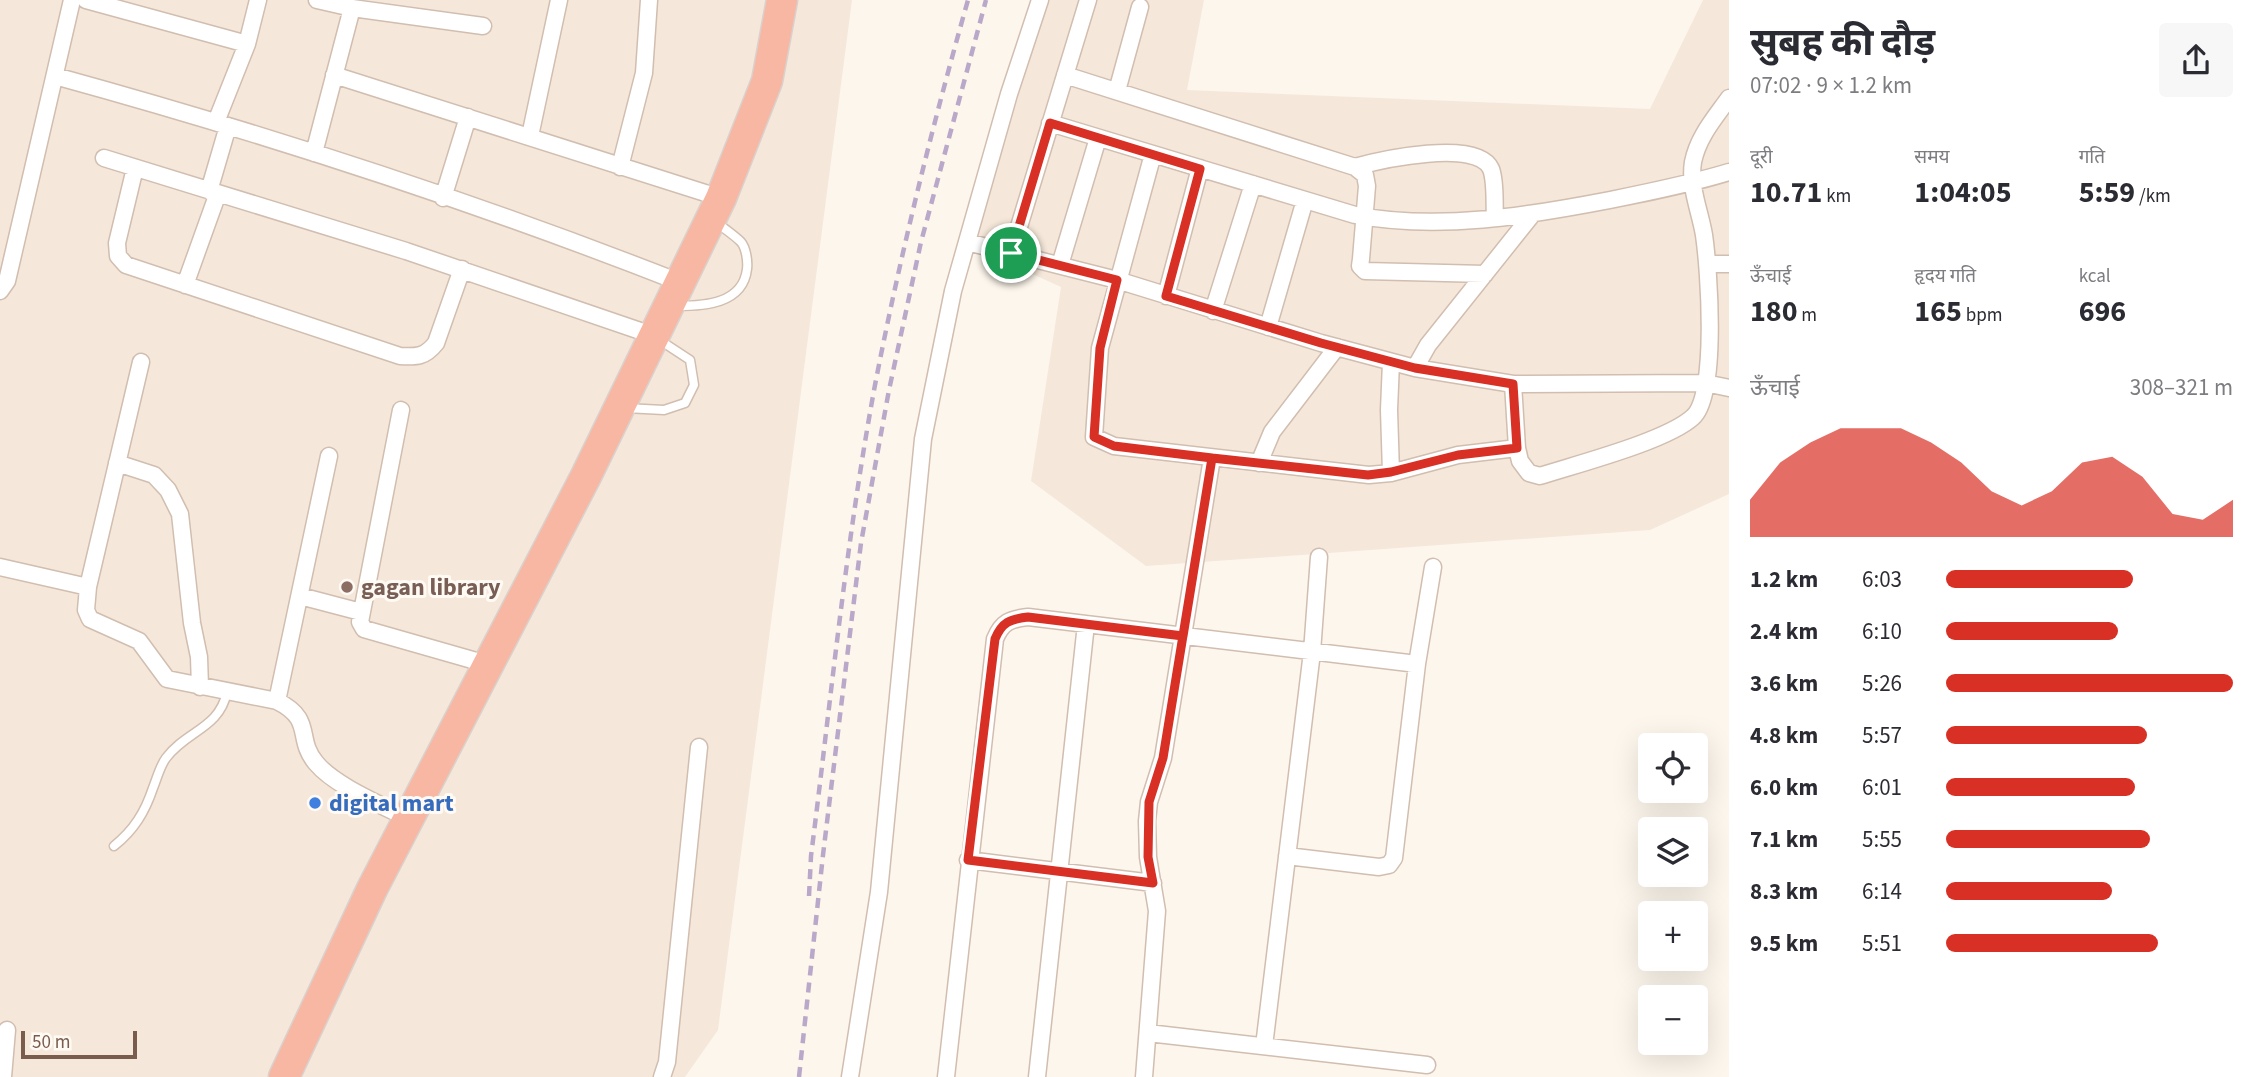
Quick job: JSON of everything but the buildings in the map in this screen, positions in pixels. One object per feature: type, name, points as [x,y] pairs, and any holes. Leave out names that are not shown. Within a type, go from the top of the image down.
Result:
[{"type":"highway","points":[[284,1077],[372,889],[490,665],[716,208],[767,81],[782,0]]},
{"type":"street","points":[[0,291],[7,281],[72,0]]},
{"type":"street","points":[[86,0],[247,44]]},
{"type":"street","points":[[185,285],[213,192],[222,124],[258,0]]},
{"type":"street","points":[[317,0],[352,8],[483,26]]},
{"type":"street","points":[[530,136],[559,0]]},
{"type":"street","points":[[620,167],[645,73],[649,0]]},
{"type":"street","points":[[850,1077],[879,892],[923,439],[953,291],[1009,94],[1040,0]]},
{"type":"street","points":[[1011,253],[1088,0]]},
{"type":"street","points":[[1117,91],[1140,7]]},
{"type":"street","points":[[314,153],[352,8]]},
{"type":"street","points":[[334,75],[620,167],[716,208]]},
{"type":"street","points":[[1065,75],[1355,167],[1365,175],[1366,217],[1360,259],[1360,266],[1365,271],[1485,274]]},
{"type":"street","points":[[55,76],[314,153],[600,251],[673,294]]},
{"type":"street","points":[[1513,384],[1520,461],[1529,473],[1540,476],[1638,444],[1685,424],[1696,415],[1703,397],[1709,347],[1708,264],[1692,183],[1693,164],[1701,137],[1729,98]]},
{"type":"street","points":[[443,198],[468,117]]},
{"type":"street","points":[[1050,123],[1305,200],[1386,221],[1531,216],[1692,183],[1729,172]]},
{"type":"street","points":[[1060,265],[1098,138]]},
{"type":"street","points":[[1153,154],[1100,348],[1094,437],[1114,446],[1368,475],[1444,458],[1517,448]]},
{"type":"street","points":[[1355,167],[1391,158],[1425,154],[1473,155],[1484,160],[1491,169],[1495,218]]},
{"type":"street","points":[[104,158],[463,269],[652,335]]},
{"type":"street","points":[[135,168],[117,243],[118,256],[126,265],[400,356],[418,357],[428,353],[436,343],[463,269]]},
{"type":"street","points":[[1166,296],[1200,169]]},
{"type":"street","points":[[1213,311],[1253,184]]},
{"type":"street","points":[[1268,327],[1305,200]]},
{"type":"street","points":[[1415,368],[1428,345],[1531,216]]},
{"type":"street","points":[[967,242],[1117,280],[1213,311],[1415,368],[1513,384],[1705,383],[1729,388]]},
{"type":"street","points":[[1708,264],[1729,264]]},
{"type":"street","points":[[1259,463],[1272,432],[1336,347]]},
{"type":"street","points":[[141,362],[88,587],[86,610],[90,620],[139,640],[167,679],[278,701],[293,709],[303,724],[307,747],[315,762],[335,779],[409,819]]},
{"type":"street","points":[[1391,362],[1391,472]]},
{"type":"street","points":[[401,410],[360,622],[364,629],[490,665]]},
{"type":"street","points":[[278,701],[329,456]]},
{"type":"street","points":[[1144,1077],[1157,911],[1148,857],[1149,802],[1163,758],[1212,458]]},
{"type":"street","points":[[117,463],[154,475],[168,490],[180,514],[192,623],[199,657],[200,687]]},
{"type":"street","points":[[1264,1046],[1311,652],[1319,557]]},
{"type":"street","points":[[0,567],[88,587]]},
{"type":"street","points":[[1287,856],[1380,867],[1389,866],[1394,858],[1433,567]]},
{"type":"street","points":[[300,596],[361,612]]},
{"type":"street","points":[[946,1077],[968,860],[995,639],[1000,626],[1011,619],[1028,617],[1418,664]]},
{"type":"street","points":[[1037,1077],[1086,624]]},
{"type":"street","points":[[662,1077],[667,1062],[699,747]]},
{"type":"street","points":[[968,860],[1153,883]]},
{"type":"street","points":[[3,1077],[7,1030]]},
{"type":"street","points":[[1147,1033],[1427,1065]]},
{"type":"lane","points":[[673,294],[707,306],[729,298],[745,281],[748,265],[743,244],[716,208]]},
{"type":"lane","points":[[619,407],[664,410],[685,403],[694,385],[690,360],[652,335]]},
{"type":"lane","points":[[114,846],[128,835],[138,822],[163,761],[175,746],[214,720],[224,706],[227,692]]},
{"type":"shaded area","points":[[0,0],[852,0],[718,1030],[685,1077],[0,1077]]},
{"type":"shaded area","points":[[1034,0],[1204,0],[1187,90],[1650,109],[1703,0],[1729,0],[1729,494],[1650,530],[1146,566],[1031,481],[1061,287],[960,241]]},
{"type":"railway","points":[[809,896],[811,856],[840,620],[875,385],[917,192],[968,0]]},
{"type":"railway","points":[[799,1077],[861,543],[889,390],[921,242],[986,0]]},
{"type":"place","name":"gagan library","points":[[347,587]]},
{"type":"place","name":"digital mart","points":[[315,803]]},
{"type":"route","points":[[1011,253],[1050,123],[1200,169],[1166,296],[1415,368],[1513,384],[1517,448],[1458,455],[1368,475],[1212,458],[1198,547],[1163,758],[1149,802],[1148,857],[1153,883],[968,860],[995,639],[1000,626],[1011,619],[1028,617],[1183,636],[1212,458],[1114,446],[1094,437],[1100,348],[1117,280],[1011,253]]}]
